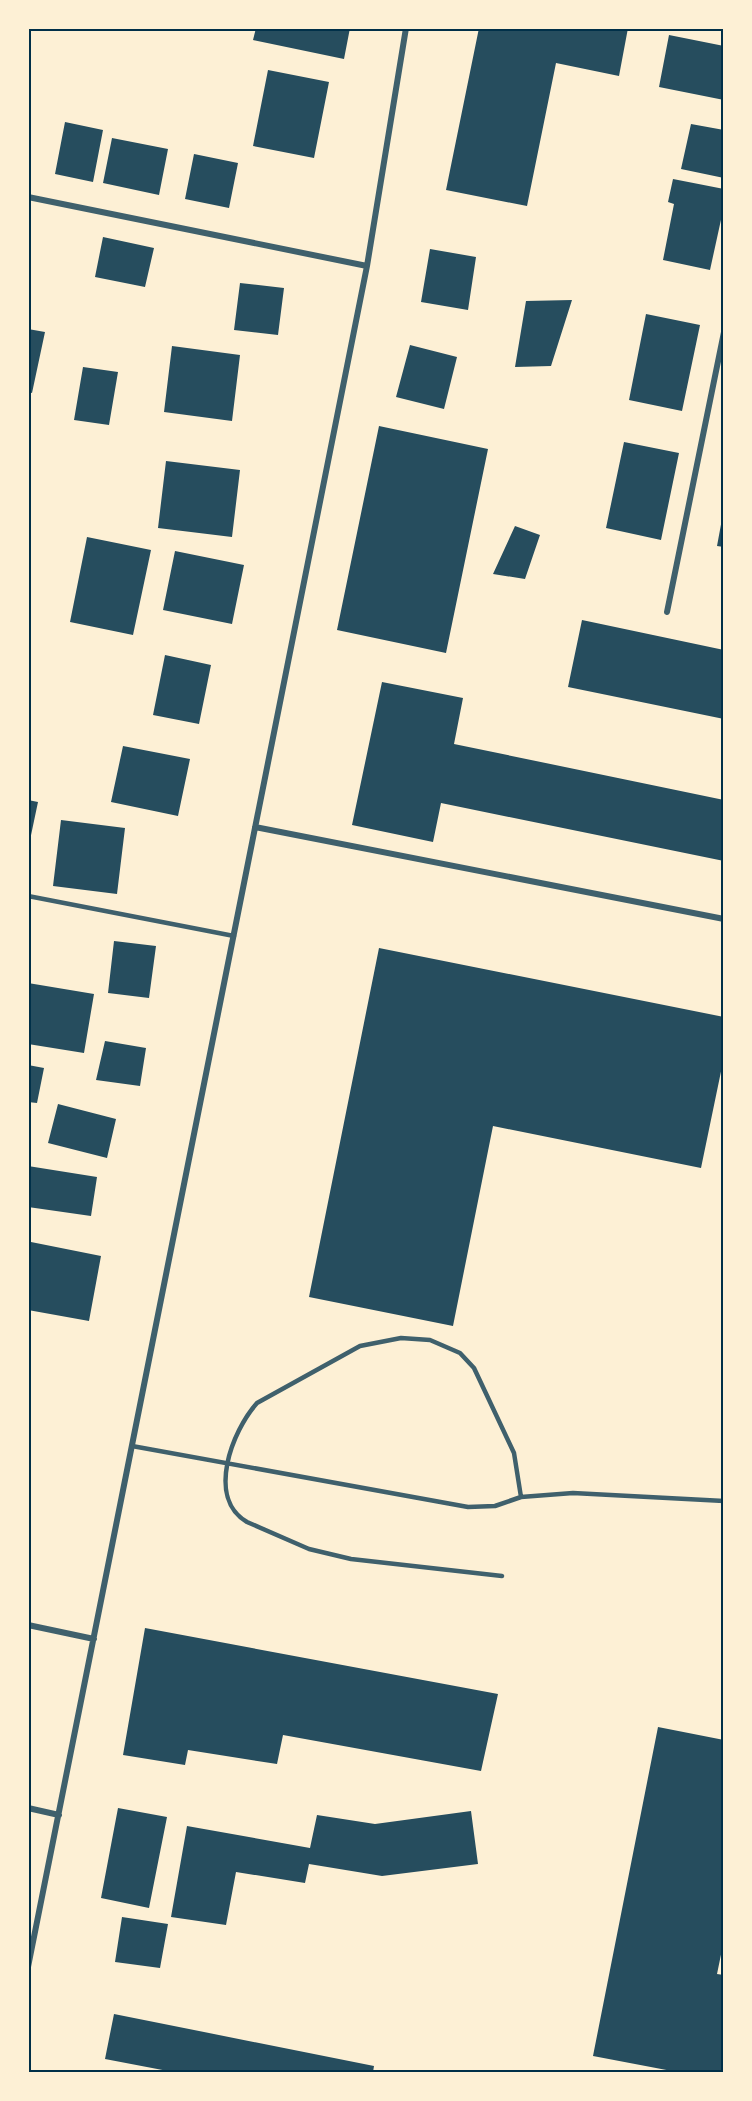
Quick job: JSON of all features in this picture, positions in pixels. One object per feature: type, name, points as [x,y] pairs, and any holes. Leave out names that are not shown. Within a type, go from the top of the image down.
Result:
[{"type":"street","points":[[28,1967],[367,266],[406,28]]},
{"type":"street","points":[[28,197],[367,266]]},
{"type":"street","points":[[667,612],[723,332]]},
{"type":"street","points":[[255,827],[723,920]]},
{"type":"street","points":[[28,1625],[94,1639]]},
{"type":"street","points":[[28,1808],[59,1815]]},
{"type":"lane","points":[[28,896],[234,936]]},
{"type":"lane","points":[[502,1576],[351,1559],[309,1549],[240,1518],[226,1498],[225,1481],[234,1438],[243,1418],[256,1403],[360,1346],[401,1338],[430,1340],[460,1353],[474,1368],[514,1453],[521,1497]]},
{"type":"lane","points":[[132,1446],[468,1507],[495,1506],[521,1497],[573,1493],[723,1501]]},
{"type":"building","points":[[256,28],[350,28],[344,59],[253,40]]},
{"type":"building","points":[[479,28],[628,28],[619,76],[556,63],[527,206],[446,190]]},
{"type":"building","points":[[669,35],[724,46],[724,100],[659,87]]},
{"type":"building","points":[[268,70],[329,82],[314,158],[253,146]]},
{"type":"building","points":[[65,122],[103,130],[93,182],[55,174]]},
{"type":"building","points":[[691,124],[724,130],[724,178],[681,169]]},
{"type":"building","points":[[112,138],[168,149],[159,195],[103,183]]},
{"type":"building","points":[[194,154],[238,163],[229,208],[185,199]]},
{"type":"building","points":[[673,179],[724,189],[724,206],[710,270],[663,260],[674,204],[668,202]]},
{"type":"building","points":[[103,237],[154,248],[145,287],[95,277]]},
{"type":"building","points":[[430,249],[476,257],[468,310],[421,302]]},
{"type":"building","points":[[240,283],[284,288],[278,335],[234,330]]},
{"type":"building","points":[[572,300],[551,366],[515,367],[526,301]]},
{"type":"building","points":[[646,314],[700,325],[682,411],[629,400]]},
{"type":"building","points":[[28,329],[45,332],[32,393],[28,392]]},
{"type":"building","points":[[410,345],[457,357],[444,409],[396,397]]},
{"type":"building","points":[[172,346],[240,355],[232,421],[164,412]]},
{"type":"building","points":[[83,367],[118,372],[109,425],[74,420]]},
{"type":"building","points":[[379,426],[488,449],[446,653],[337,630]]},
{"type":"building","points":[[624,442],[679,453],[661,540],[606,528]]},
{"type":"building","points":[[166,461],[240,470],[232,537],[158,528]]},
{"type":"building","points":[[722,519],[724,519],[724,547],[717,546]]},
{"type":"building","points":[[515,526],[540,535],[525,579],[493,574]]},
{"type":"building","points":[[87,537],[151,550],[133,635],[70,622]]},
{"type":"building","points":[[175,551],[244,565],[232,624],[163,610]]},
{"type":"building","points":[[582,620],[724,650],[724,719],[568,687]]},
{"type":"building","points":[[165,655],[211,665],[199,724],[153,715]]},
{"type":"building","points":[[382,682],[463,698],[454,744],[724,800],[724,861],[441,803],[433,842],[352,825]]},
{"type":"building","points":[[123,746],[190,759],[178,816],[111,802]]},
{"type":"building","points":[[28,800],[38,802],[30,840],[28,840]]},
{"type":"building","points":[[61,820],[125,828],[117,894],[53,886]]},
{"type":"building","points":[[114,941],[156,946],[149,998],[108,993]]},
{"type":"building","points":[[379,948],[724,1017],[724,1057],[701,1168],[493,1126],[453,1326],[309,1297]]},
{"type":"building","points":[[28,983],[94,994],[84,1053],[28,1044]]},
{"type":"building","points":[[105,1041],[146,1048],[140,1086],[96,1080]]},
{"type":"building","points":[[28,1065],[44,1068],[37,1103],[28,1102]]},
{"type":"building","points":[[58,1104],[116,1119],[107,1158],[48,1143]]},
{"type":"building","points":[[28,1166],[97,1177],[91,1216],[28,1207]]},
{"type":"building","points":[[31,1242],[101,1256],[89,1321],[28,1310]]},
{"type":"building","points":[[145,1628],[498,1694],[481,1771],[283,1735],[277,1764],[188,1750],[185,1765],[123,1755]]},
{"type":"building","points":[[658,1727],[724,1740],[724,1940],[717,1974],[724,1975],[724,2072],[677,2072],[593,2056]]},
{"type":"building","points":[[118,1808],[167,1817],[149,1908],[101,1898]]},
{"type":"building","points":[[471,1811],[478,1864],[382,1876],[309,1864],[305,1883],[236,1872],[226,1925],[171,1917],[187,1826],[310,1848],[317,1815],[375,1824]]},
{"type":"building","points":[[122,1917],[168,1924],[160,1968],[115,1962]]},
{"type":"building","points":[[114,2014],[374,2066],[373,2072],[173,2072],[105,2059]]}]
